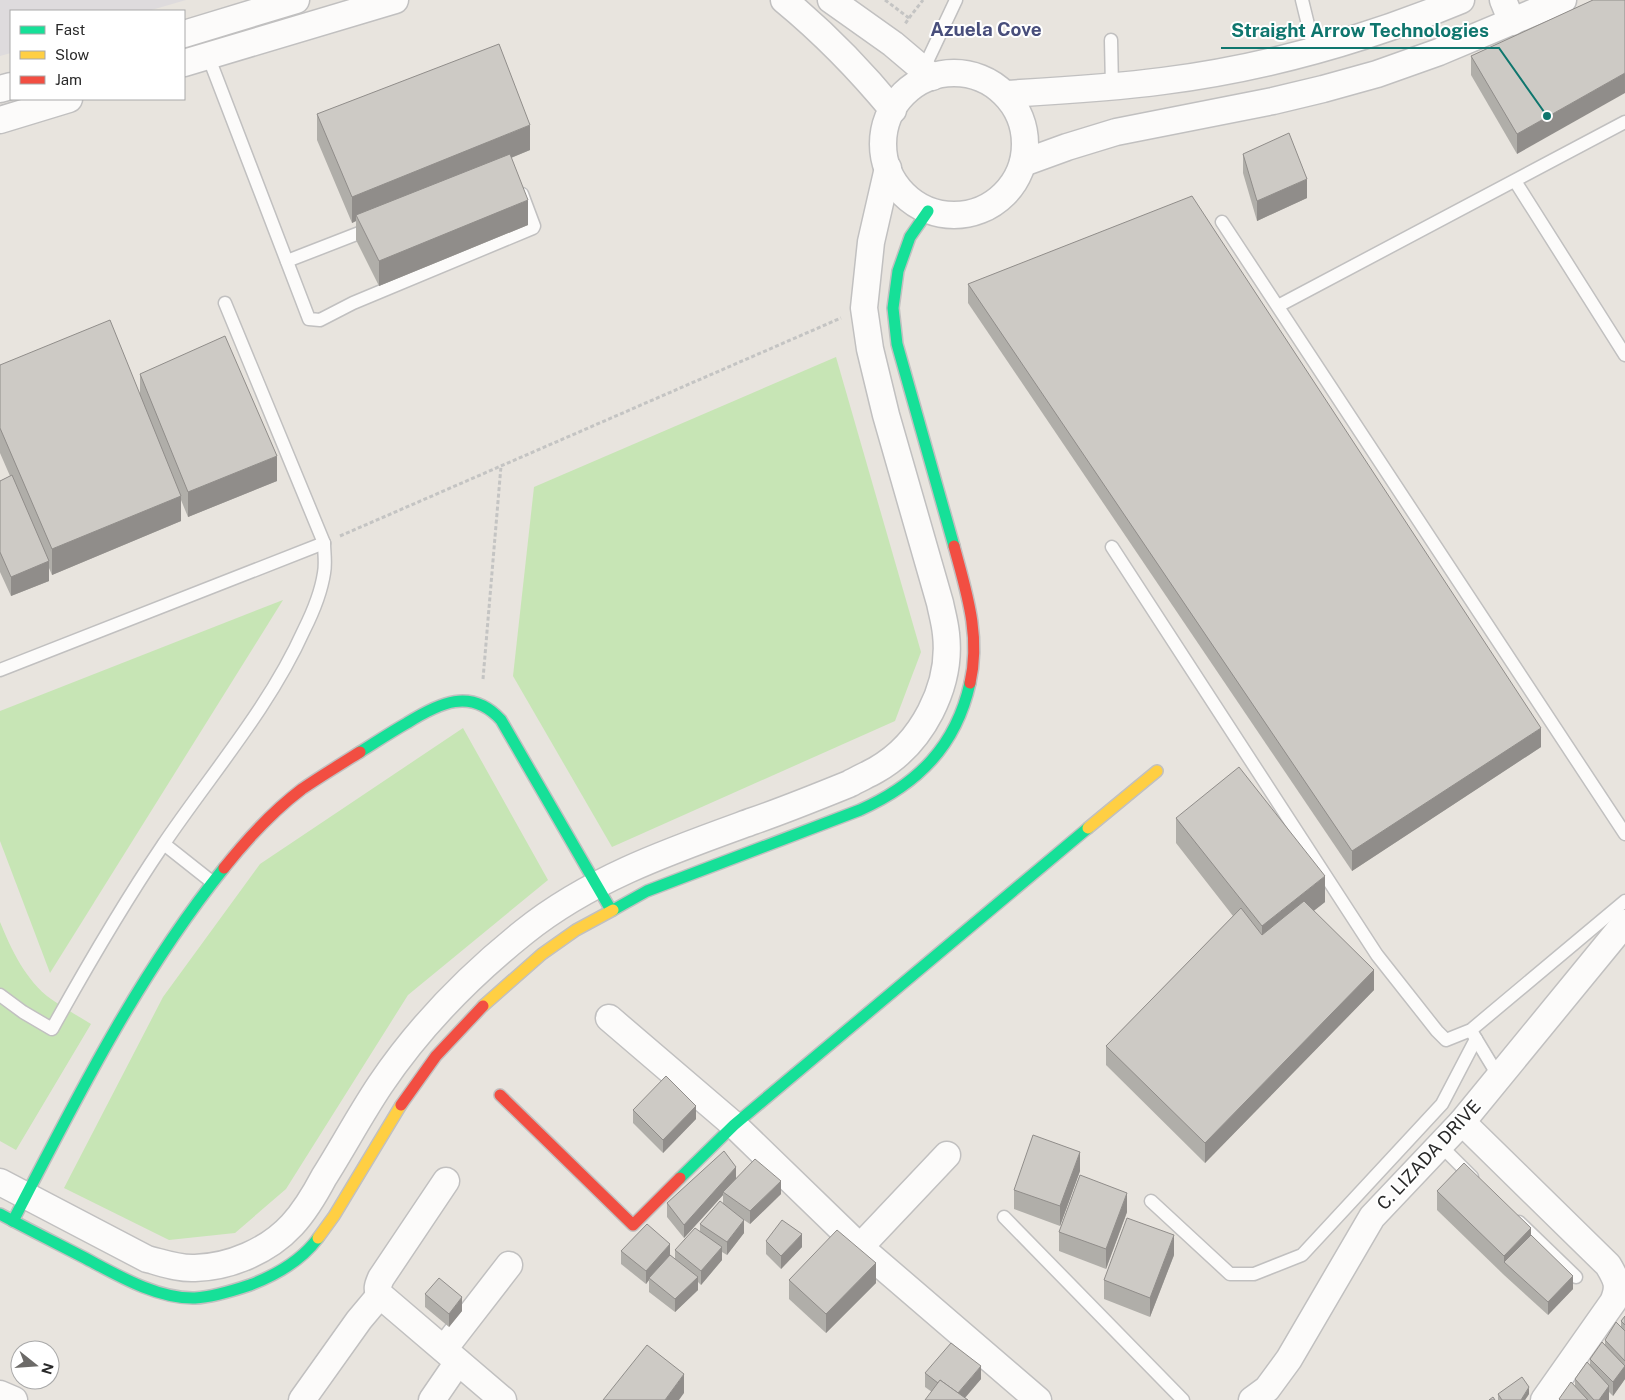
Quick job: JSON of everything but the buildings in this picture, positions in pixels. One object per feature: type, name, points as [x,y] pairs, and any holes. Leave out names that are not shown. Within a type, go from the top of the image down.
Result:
[{"type":"street","points":[[192,31],[296,0]]},
{"type":"street","points":[[196,60],[395,0]]},
{"type":"street","points":[[784,0],[801,14],[865,77],[893,110]]},
{"type":"street","points":[[830,0],[893,44],[924,77]]},
{"type":"street","points":[[1005,94],[1112,87],[1163,82],[1213,74],[1264,63],[1366,35],[1426,15],[1462,0]]},
{"type":"street","points":[[1023,163],[1116,132],[1220,113],[1323,89],[1377,74],[1439,52],[1508,11],[1562,0]]},
{"type":"street","points":[[963,74],[985,81],[1005,94],[1016,109],[1023,126],[1025,145],[1023,163],[1016,179],[1006,193],[993,204],[978,211],[961,215],[944,215],[915,204],[903,194],[894,182],[884,154],[884,138],[887,124],[893,110],[903,96],[924,77],[963,74]]},
{"type":"street","points":[[0,120],[66,100]]},
{"type":"street","points":[[0,1182],[147,1259],[171,1266],[194,1269],[222,1264],[249,1255],[271,1242],[291,1226],[310,1201],[386,1078],[414,1038],[464,984],[524,931],[561,906],[635,865],[849,784],[878,770],[900,752],[919,732],[932,710],[942,682],[946,656],[946,634],[940,603],[884,406],[870,349],[864,308],[871,242],[888,168]]},
{"type":"street","points":[[0,1214],[137,1285],[165,1294],[194,1298],[229,1292],[260,1282],[288,1266],[312,1246],[334,1216],[409,1094],[436,1056],[484,1005],[542,954],[576,930],[647,891],[775,844],[860,810],[893,794],[919,773],[942,749],[957,722],[966,697],[974,659],[974,631],[968,596],[897,344],[893,308],[894,290],[904,250],[910,237],[928,210]]},
{"type":"street","points":[[13,1221],[99,1059],[151,969],[212,882],[264,822],[290,798],[431,708],[450,701],[467,701],[481,704],[493,710],[501,720],[610,910]]},
{"type":"street","points":[[500,1095],[633,1225],[734,1125],[1157,771]]},
{"type":"street","points":[[688,844],[697,872]]},
{"type":"street","name":"C. LIZADA DRIVE","points":[[1252,1400],[1267,1389],[1289,1359],[1372,1217],[1462,1122],[1625,923]]},
{"type":"street","points":[[609,1018],[734,1125],[860,1247],[1038,1400]]},
{"type":"street","points":[[1462,1122],[1608,1266],[1617,1279],[1617,1293],[1613,1302],[1544,1400]]},
{"type":"street","points":[[860,1247],[947,1155]]},
{"type":"street","points":[[446,1181],[381,1278],[377,1287],[380,1295],[503,1400]]},
{"type":"street","points":[[432,1400],[451,1356],[509,1266]]},
{"type":"street","points":[[302,1400],[359,1320],[380,1295]]},
{"type":"street","points":[[0,1394],[14,1400]]},
{"type":"lane","points":[[924,77],[956,0]]},
{"type":"lane","points":[[1302,0],[1314,49]]},
{"type":"lane","points":[[192,31],[196,60],[287,261],[309,319],[320,320],[353,303],[533,228],[534,226],[518,185]]},
{"type":"lane","points":[[1111,40],[1112,87]]},
{"type":"lane","points":[[1278,306],[1625,122]]},
{"type":"lane","points":[[1515,180],[1625,355]]},
{"type":"lane","points":[[1222,222],[1625,834]]},
{"type":"lane","points":[[287,261],[379,226]]},
{"type":"lane","points":[[0,996],[52,1030],[98,948],[186,810],[268,698],[296,650],[315,607],[324,572],[324,543],[225,303]]},
{"type":"lane","points":[[0,670],[324,543]]},
{"type":"lane","points":[[1112,547],[1377,955],[1446,1040],[1473,1034]]},
{"type":"lane","points":[[164,844],[212,882]]},
{"type":"lane","points":[[1151,1201],[1230,1274],[1254,1274],[1302,1255],[1442,1104],[1473,1034],[1625,901]]},
{"type":"lane","points":[[1473,1034],[1499,1077]]},
{"type":"lane","points":[[1440,1145],[1484,1188]]},
{"type":"lane","points":[[1512,1215],[1576,1277]]},
{"type":"lane","points":[[1004,1217],[1183,1400]]},
{"type":"path","points":[[909,18],[924,0]]},
{"type":"path","points":[[324,543],[864,308]]},
{"type":"path","points":[[481,704],[501,466]]},
{"type":"shaded area","points":[[0,0],[186,0],[151,10],[10,10],[10,53],[0,56]]},
{"type":"green space","points":[[836,357],[921,652],[895,721],[612,847],[513,676],[534,487]]},
{"type":"green space","points":[[283,600],[50,973],[0,841],[0,711]]},
{"type":"green space","points":[[463,728],[548,880],[408,995],[286,1189],[235,1233],[169,1240],[64,1188],[163,997],[260,864]]},
{"type":"green space","points":[[0,922],[20,964],[42,992],[91,1024],[16,1150],[0,1141]]},
{"type":"traffic: fast","points":[[928,211],[910,237],[898,271],[893,308],[897,344],[954,546]]},
{"type":"traffic: fast","points":[[613,910],[647,891],[860,810],[900,788],[917,775],[944,744],[955,726],[964,705],[970,683]]},
{"type":"traffic: fast","points":[[360,752],[431,709],[443,705],[467,701],[490,710],[501,720],[611,910]]},
{"type":"traffic: fast","points":[[680,1178],[734,1125],[1088,828]]},
{"type":"traffic: fast","points":[[13,1221],[60,1129],[136,995],[193,909],[224,868]]},
{"type":"traffic: fast","points":[[0,1214],[138,1285],[166,1295],[181,1297],[195,1298],[216,1295],[260,1281],[279,1272],[296,1260],[318,1238]]},
{"type":"traffic: slow","points":[[1088,828],[1157,771]]},
{"type":"traffic: slow","points":[[483,1006],[542,954],[576,930],[613,910]]},
{"type":"traffic: slow","points":[[318,1238],[334,1216],[401,1105]]},
{"type":"traffic: jam","points":[[954,546],[971,613],[973,630],[974,648],[970,683]]},
{"type":"traffic: jam","points":[[224,868],[261,826],[291,798],[309,784],[360,752]]},
{"type":"traffic: jam","points":[[401,1105],[436,1056],[483,1006]]},
{"type":"traffic: jam","points":[[500,1095],[633,1225],[680,1178]]},
{"type":"place","name":"Straight Arrow Technologies","points":[[1547,116]]},
{"type":"district","name":"Azuela Cove","points":[[986,29]]}]
